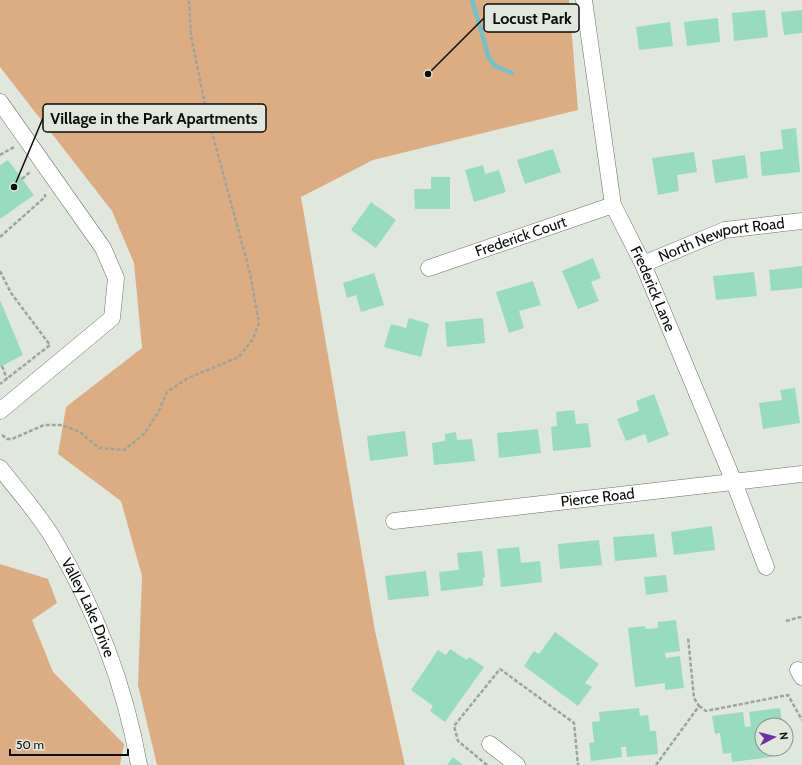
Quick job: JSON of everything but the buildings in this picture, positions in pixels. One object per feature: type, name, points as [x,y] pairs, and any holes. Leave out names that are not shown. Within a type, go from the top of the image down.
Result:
[{"type":"street","name":"Frederick Lane","points":[[584,0],[613,205],[643,264],[734,482],[766,567]]},
{"type":"street","points":[[0,102],[103,248],[116,278],[112,318],[0,411]]},
{"type":"street","name":"Frederick Court","points":[[429,268],[613,205]]},
{"type":"street","name":"North Newport Road","points":[[643,264],[725,230],[802,221]]},
{"type":"street","name":"Valley Lake Drive","points":[[0,468],[53,537],[88,601],[119,679],[135,739],[139,765]]},
{"type":"street","name":"Pierce Road","points":[[394,521],[802,474]]},
{"type":"street","points":[[490,744],[517,765]]},
{"type":"path","points":[[2,435],[7,439],[12,439],[44,425],[62,425],[80,432],[99,448],[124,450],[144,434],[158,414],[167,392],[188,378],[239,357],[253,339],[259,323],[254,294],[250,273],[207,114],[191,36],[189,0]]},
{"type":"path","points":[[0,155],[13,147],[18,149]]},
{"type":"path","points":[[22,179],[33,170],[29,165]]},
{"type":"path","points":[[0,237],[45,197],[46,188]]},
{"type":"path","points":[[0,271],[11,292],[50,345],[0,384]]},
{"type":"path","points":[[2,366],[7,379]]},
{"type":"path","points":[[786,621],[800,616],[802,620]]},
{"type":"path","points":[[688,637],[694,698],[699,706],[706,710],[788,695],[802,720]]},
{"type":"path","points":[[487,765],[458,740],[454,726],[500,669],[574,723],[578,765]]},
{"type":"path","points":[[656,765],[699,706]]},
{"type":"shaded area","points":[[0,0],[569,0],[578,110],[373,160],[301,197],[375,631],[405,765],[157,765],[138,685],[142,576],[121,501],[58,454],[66,407],[142,348],[134,263],[112,211],[0,67]]},
{"type":"shaded area","points":[[0,564],[48,579],[57,603],[32,620],[53,672],[124,744],[120,765],[0,765]]},
{"type":"waterway","points":[[472,0],[489,58],[495,66],[512,73]]},
{"type":"place","name":"Locust Park","points":[[428,74]]},
{"type":"place","name":"Village in the Park Apartments","points":[[14,187]]}]
